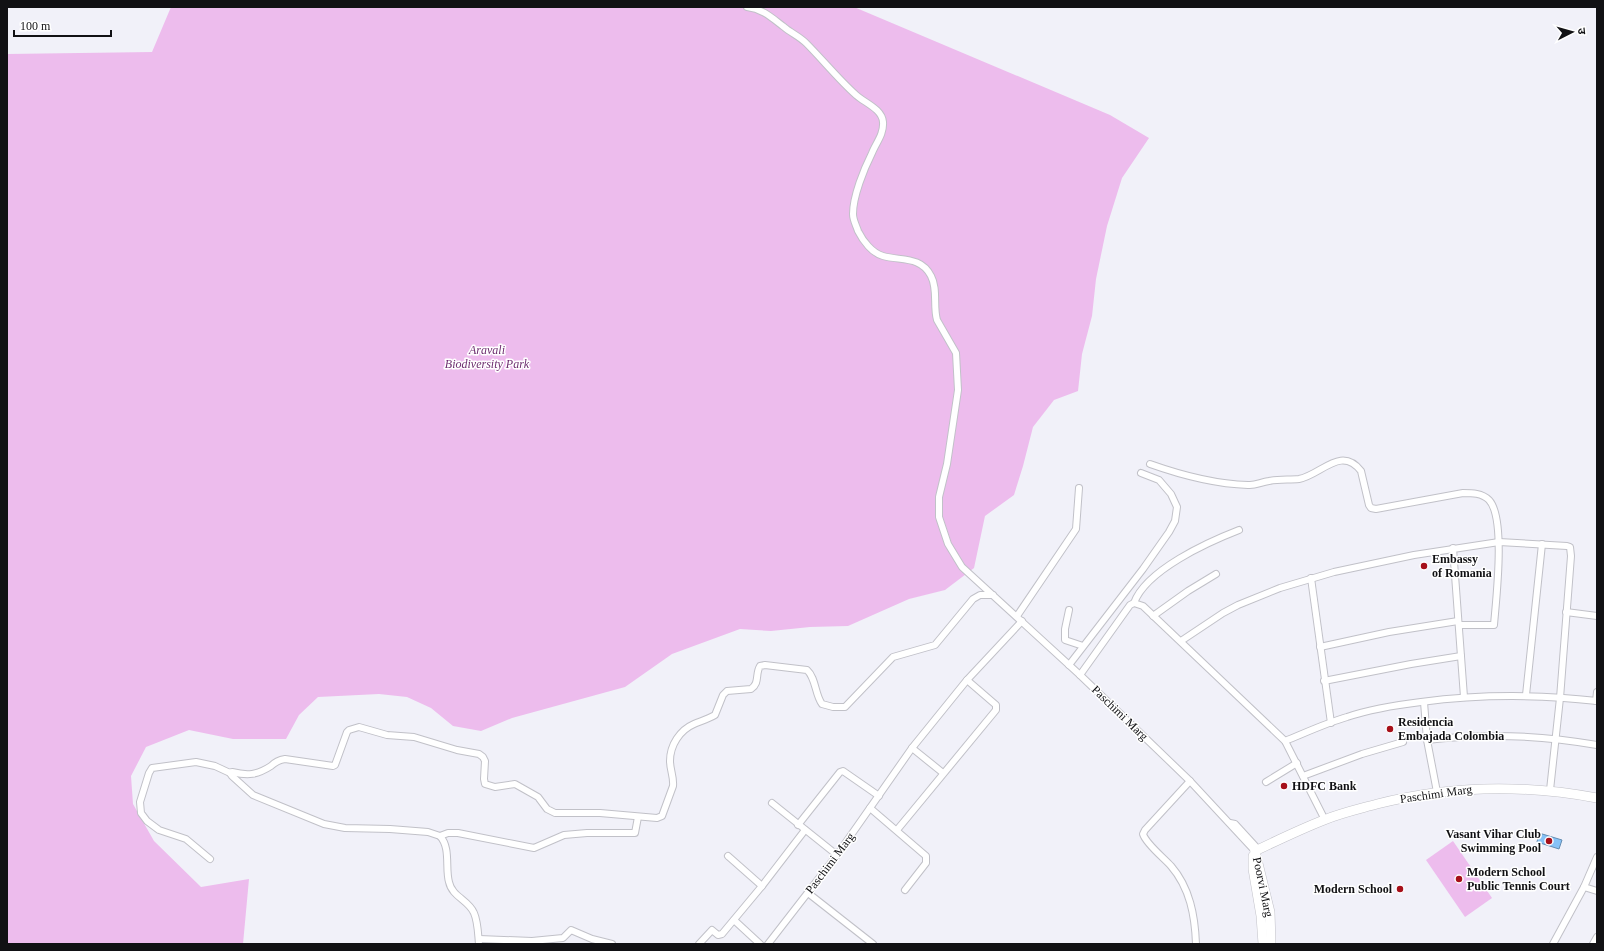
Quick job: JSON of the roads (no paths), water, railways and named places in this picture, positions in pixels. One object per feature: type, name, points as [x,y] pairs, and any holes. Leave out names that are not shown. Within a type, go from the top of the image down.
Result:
[{"type":"main road","name":"Paschimi Marg","points":[[1257,850],[1325,820],[1396,800],[1437,792],[1490,788],[1550,790],[1597,798]]},
{"type":"main road","name":"Poorvi Marg","points":[[1257,850],[1253,857],[1253,869],[1262,916],[1263,944]]},
{"type":"main road","name":"Poorvi Marg","points":[[1257,850],[1270,912],[1271,944]]},
{"type":"street","points":[[748,7],[761,10],[801,38],[857,96],[880,114],[883,122],[882,132],[871,154],[856,195],[853,214],[854,222],[862,237],[872,250],[882,256],[915,261],[927,269],[932,277],[934,287],[935,315],[956,353],[958,390],[947,464],[940,497],[939,517],[948,544],[955,558],[962,567],[1022,621]]},
{"type":"street","points":[[1150,464],[1195,478],[1256,485],[1267,481],[1301,479],[1337,461],[1347,460],[1359,467],[1368,502],[1370,507],[1373,509],[1381,509],[1463,493],[1482,495],[1489,500],[1493,507],[1499,542],[1494,625],[1459,623],[1389,632],[1320,647]]},
{"type":"street","points":[[1069,665],[1143,569],[1175,521],[1177,507],[1172,494],[1159,480],[1141,474]]},
{"type":"street","points":[[1016,616],[1076,529],[1079,488]]},
{"type":"street","points":[[1080,675],[1126,610],[1134,603],[1139,592],[1168,567],[1207,543],[1239,530]]},
{"type":"street","points":[[1181,641],[1223,613],[1238,605],[1280,588],[1334,572],[1453,548],[1499,542],[1564,545],[1570,547],[1571,556],[1560,698],[1550,790]]},
{"type":"street","points":[[1526,695],[1542,544]]},
{"type":"street","points":[[1453,548],[1464,697]]},
{"type":"street","points":[[1154,616],[1180,596],[1216,574]]},
{"type":"street","points":[[1311,578],[1331,723]]},
{"type":"street","points":[[210,859],[186,839],[159,830],[147,821],[141,813],[140,802],[150,770],[155,767],[196,762],[215,766],[230,772],[253,775],[261,772],[278,761],[285,759],[333,766],[335,765],[346,732],[359,727],[387,735],[414,737],[457,750],[479,754],[485,761],[484,779],[486,784],[495,787],[516,784],[538,797],[547,809],[555,813],[600,814],[657,818],[662,816],[673,786],[670,760],[677,738],[687,728],[714,715],[723,694],[727,691],[751,689],[754,687],[757,681],[757,672],[760,666],[765,665],[807,670],[811,674],[816,693],[822,704],[833,707],[845,707],[893,657],[935,645],[973,599],[980,595],[993,595]]},
{"type":"street","points":[[1134,603],[1143,606],[1154,616],[1285,741],[1325,820]]},
{"type":"street","points":[[1069,610],[1065,629],[1065,640],[1083,646]]},
{"type":"street","points":[[1566,612],[1597,616]]},
{"type":"street","name":"Paschimi Marg","points":[[768,944],[837,855],[912,748],[967,680],[1022,621],[1190,781],[1230,823],[1235,824],[1257,850]]},
{"type":"street","points":[[1324,681],[1461,656]]},
{"type":"street","points":[[897,830],[997,708],[967,680]]},
{"type":"street","points":[[1285,741],[1362,713],[1394,706],[1464,697],[1526,695],[1596,701],[1597,692]]},
{"type":"street","points":[[1424,702],[1427,740],[1437,792]]},
{"type":"street","points":[[1427,740],[1488,735],[1515,735],[1597,745]]},
{"type":"street","points":[[1303,776],[1362,754],[1404,742]]},
{"type":"street","points":[[912,748],[943,773]]},
{"type":"street","points":[[1266,782],[1297,763]]},
{"type":"street","points":[[798,825],[840,772],[843,771],[879,796]]},
{"type":"street","points":[[230,772],[232,776],[253,795],[324,824],[345,828],[428,832],[440,836],[446,845],[449,883],[456,895],[474,912],[479,941],[532,941],[563,938],[571,930],[592,939],[612,944]]},
{"type":"street","points":[[1190,781],[1143,834],[1146,840],[1182,880],[1188,893],[1194,921],[1196,944]]},
{"type":"street","points":[[772,803],[837,855]]},
{"type":"street","points":[[870,808],[924,853],[927,859],[905,890]]},
{"type":"street","points":[[440,836],[448,833],[458,833],[534,848],[564,835],[587,833],[635,833],[638,817]]},
{"type":"street","points":[[699,944],[711,931],[721,934],[762,886],[805,830]]},
{"type":"street","points":[[728,856],[762,886]]},
{"type":"street","points":[[1553,944],[1584,887],[1597,857]]},
{"type":"street","points":[[1584,887],[1597,891]]},
{"type":"street","points":[[808,893],[873,944]]},
{"type":"street","points":[[734,920],[760,944]]},
{"type":"street","points":[[1593,944],[1597,938]]},
{"type":"water","name":"Vasant Vihar Club Swimming Pool","points":[[1539,833],[1562,840],[1559,849],[1537,842]]},
{"type":"place","name":"Embassy of Romania","points":[[1424,566]]},
{"type":"place","name":"Residencia Embajada Colombia","points":[[1390,729]]},
{"type":"place","name":"HDFC Bank","points":[[1284,786]]},
{"type":"place","name":"Vasant Vihar Club Swimming Pool","points":[[1549,841]]},
{"type":"place","name":"Modern School Public Tennis Court","points":[[1459,879]]},
{"type":"place","name":"Modern School","points":[[1400,889]]},
{"type":"park label","name":"Aravali Biodiversity Park","points":[[487,357]]}]
